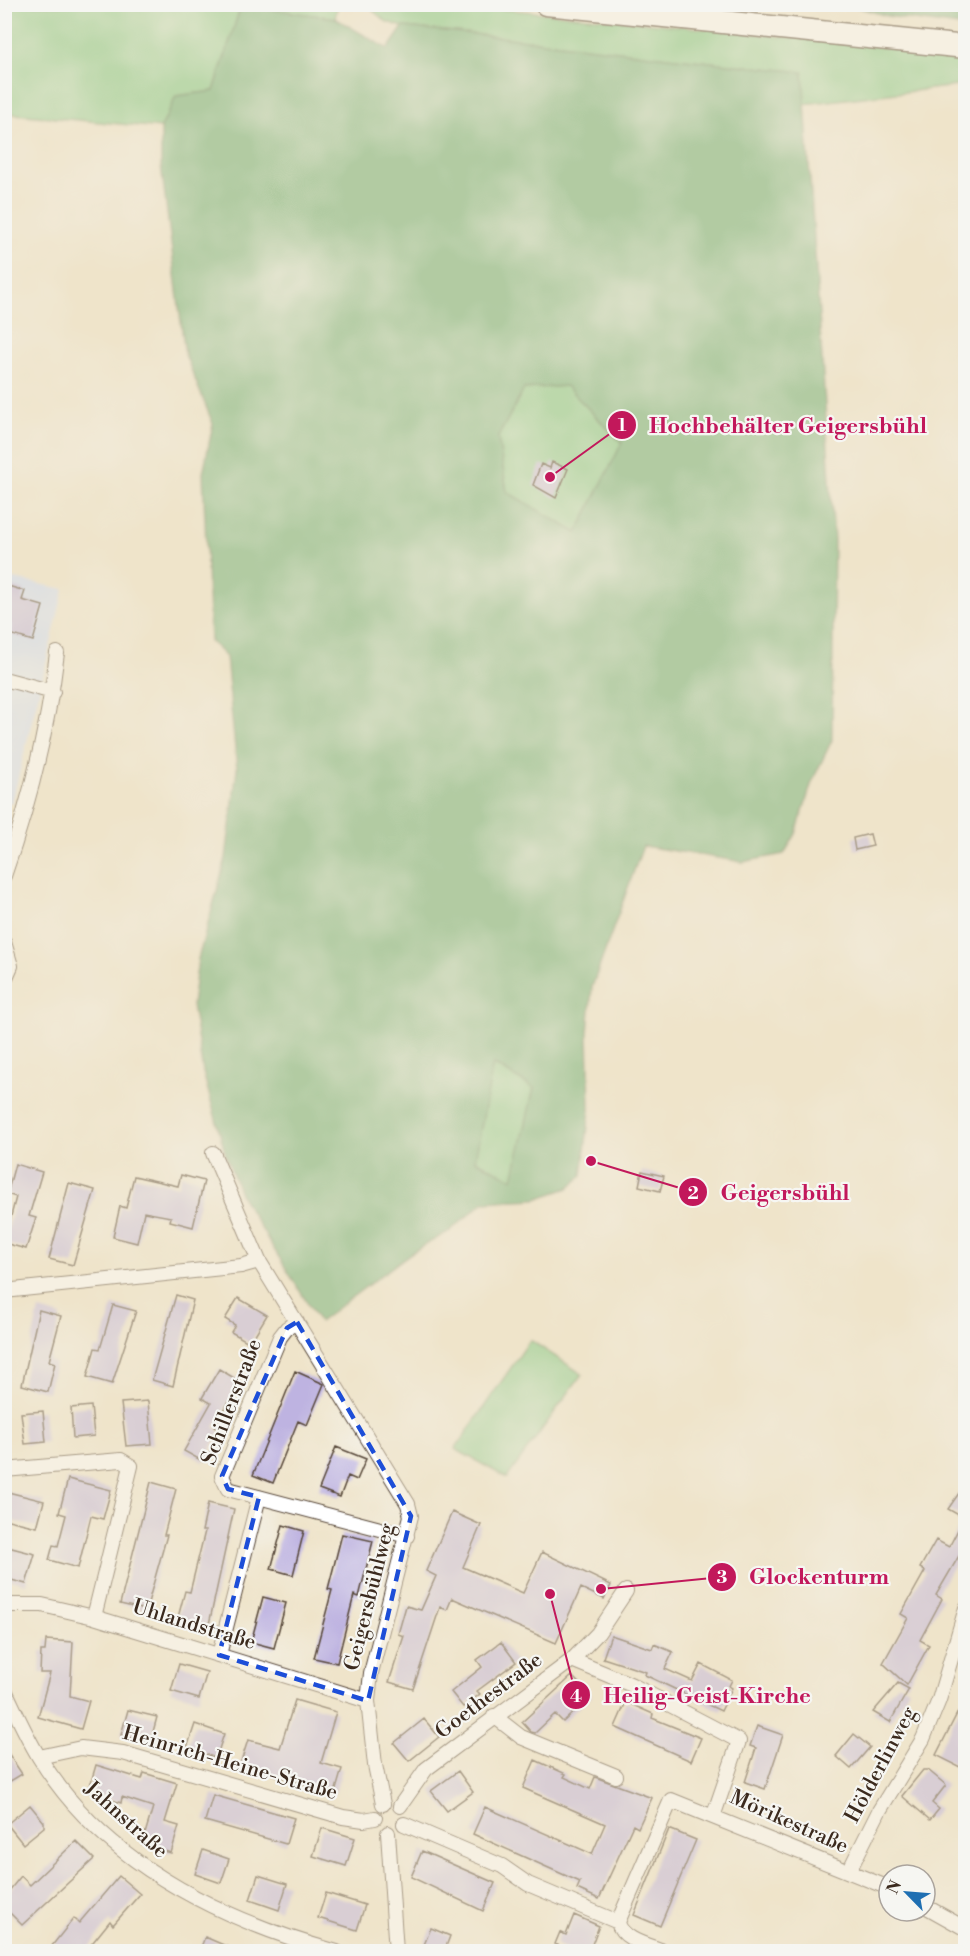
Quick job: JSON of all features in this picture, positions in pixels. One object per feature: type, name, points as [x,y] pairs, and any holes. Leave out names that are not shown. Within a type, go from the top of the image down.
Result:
[{"type":"main road","points":[[546,4],[966,47]]},
{"type":"street","points":[[4,876],[36,771],[52,692],[57,653]]},
{"type":"street","points":[[4,679],[52,692]]},
{"type":"street","points":[[4,942],[11,966],[4,982]]},
{"type":"street","name":"Geigersbühlweg","points":[[213,1153],[259,1261],[408,1504],[411,1516],[407,1536],[371,1673],[368,1701],[375,1765],[383,1804]]},
{"type":"street","points":[[4,1291],[241,1266],[259,1261]]},
{"type":"street","name":"Schillerstraße","points":[[259,1497],[228,1489],[222,1476],[280,1337],[287,1328],[297,1322]]},
{"type":"street","points":[[4,1470],[121,1460],[131,1467],[94,1617]]},
{"type":"street","points":[[219,1655],[259,1497],[407,1536]]},
{"type":"street","name":"Goethestraße","points":[[400,1806],[426,1769],[572,1660],[598,1633],[626,1591]]},
{"type":"street","name":"Uhlandstraße","points":[[4,1605],[42,1605],[94,1617],[368,1701]]},
{"type":"street","name":"Hölderlinweg","points":[[849,1872],[879,1811],[923,1739],[939,1700],[966,1608]]},
{"type":"street","name":"Mörikestraße","points":[[572,1660],[642,1690],[740,1741],[713,1817],[877,1883]]},
{"type":"street","name":"Jahnstraße","points":[[4,1688],[39,1757],[68,1797],[93,1823],[150,1873],[209,1905],[259,1926],[337,1952]]},
{"type":"street","points":[[494,1716],[521,1737],[616,1776]]},
{"type":"street","name":"Heinrich-Heine-Straße","points":[[39,1757],[81,1749],[123,1753],[344,1817],[364,1820],[375,1818]]},
{"type":"street","points":[[666,1952],[628,1936],[619,1928],[618,1922],[671,1800],[713,1817]]},
{"type":"street","points":[[392,1802],[400,1806],[405,1815],[404,1824],[397,1831],[388,1833],[377,1826],[375,1818],[377,1810],[383,1804],[392,1802]]},
{"type":"street","points":[[404,1824],[502,1866],[528,1884],[618,1922]]},
{"type":"street","points":[[388,1833],[396,1952]]},
{"type":"street","points":[[937,1913],[966,1929]]},
{"type":"highlighted area","points":[[297,1322],[411,1516],[368,1701],[219,1655],[259,1497],[228,1489],[222,1476],[287,1328]]},
{"type":"shaded area","points":[[4,577],[64,589],[12,803],[4,801]]},
{"type":"green space","points":[[4,5],[241,5],[214,91],[176,96],[161,128],[5,113]]},
{"type":"green space","points":[[241,5],[338,5],[335,18]]},
{"type":"green space","points":[[241,5],[335,18],[388,49],[403,27],[803,72],[834,540],[832,740],[812,782],[796,834],[784,854],[743,862],[643,846],[592,987],[588,1033],[590,1109],[582,1176],[568,1188],[536,1199],[484,1202],[450,1231],[411,1253],[319,1322],[241,1196],[226,1156],[203,1072],[192,1005],[198,959],[226,858],[237,769],[226,657],[210,641],[203,473],[213,424],[185,354],[161,165],[161,128],[176,96],[214,91]],"holes":[[[566,386],[622,443],[577,533],[507,492],[498,437],[524,389]],[[493,1064],[534,1088],[513,1179],[475,1160]]]},
{"type":"green space","points":[[373,5],[458,5],[892,48],[965,60],[965,85],[804,104],[803,72],[403,27],[387,22],[373,11]]},
{"type":"green space","points":[[850,5],[965,5],[965,27],[887,16]]},
{"type":"green space","points":[[566,386],[622,443],[577,533],[507,492],[498,437],[524,389]]},
{"type":"green space","points":[[492,1064],[534,1088],[514,1180],[475,1160]]},
{"type":"green space","points":[[530,1340],[582,1374],[507,1478],[455,1449]]},
{"type":"building","points":[[552,462],[568,469],[556,498],[533,485],[541,464],[550,468]]},
{"type":"building","points":[[8,586],[25,591],[22,600],[43,606],[33,641],[10,634],[12,625],[4,622],[4,598]]},
{"type":"building","points":[[870,834],[873,846],[855,850],[853,838]]},
{"type":"building","points":[[15,1164],[42,1172],[29,1216],[36,1218],[26,1249],[4,1243],[16,1197],[7,1194]]},
{"type":"building","points":[[642,1171],[664,1176],[660,1191],[639,1186]]},
{"type":"building","points":[[181,1175],[204,1181],[193,1227],[170,1221],[171,1217],[144,1212],[137,1243],[113,1237],[120,1206],[126,1208],[134,1176],[178,1186]]},
{"type":"building","points":[[69,1183],[95,1190],[73,1265],[49,1259]]},
{"type":"building","points":[[176,1295],[193,1300],[173,1386],[152,1380]]},
{"type":"building","points":[[238,1298],[267,1315],[250,1343],[231,1332],[235,1325],[225,1319]]},
{"type":"building","points":[[113,1305],[136,1311],[112,1384],[87,1377],[95,1348],[100,1349]]},
{"type":"building","points":[[39,1310],[61,1316],[49,1361],[55,1363],[48,1392],[22,1385]]},
{"type":"building","points":[[219,1369],[241,1382],[214,1427],[221,1431],[204,1462],[184,1451],[211,1403],[202,1398]]},
{"type":"building","points":[[295,1371],[324,1384],[307,1425],[298,1421],[273,1483],[253,1475]]},
{"type":"building","points":[[148,1401],[152,1444],[126,1446],[121,1403]]},
{"type":"building","points":[[91,1406],[94,1436],[73,1438],[71,1408]]},
{"type":"building","points":[[43,1411],[46,1442],[25,1444],[21,1413]]},
{"type":"building","points":[[336,1447],[366,1459],[357,1480],[348,1476],[340,1497],[319,1489]]},
{"type":"building","points":[[68,1479],[111,1490],[103,1519],[91,1516],[78,1568],[49,1560],[53,1545],[58,1546],[66,1515],[59,1513]]},
{"type":"building","points":[[151,1482],[176,1489],[164,1535],[167,1535],[146,1610],[120,1604]]},
{"type":"building","points":[[966,1483],[966,1544],[936,1595],[942,1599],[920,1640],[929,1645],[907,1685],[883,1663],[908,1618],[901,1614],[925,1571],[920,1568],[936,1540],[949,1547],[964,1518],[948,1509]]},
{"type":"building","points":[[4,1491],[44,1501],[37,1527],[4,1519]]},
{"type":"building","points":[[208,1503],[234,1509],[208,1629],[177,1621],[185,1591],[190,1592],[205,1531],[202,1531]]},
{"type":"building","points":[[452,1512],[481,1525],[463,1567],[523,1593],[542,1552],[611,1585],[604,1599],[581,1588],[556,1643],[452,1598],[447,1610],[440,1607],[413,1689],[389,1682],[404,1636],[398,1634],[406,1606],[421,1610],[436,1576],[426,1571]]},
{"type":"building","points":[[283,1525],[304,1531],[293,1575],[271,1569]]},
{"type":"building","points":[[342,1534],[373,1541],[359,1597],[354,1595],[337,1663],[314,1658],[332,1590],[328,1589]]},
{"type":"building","points":[[4,1546],[35,1554],[26,1584],[4,1578]]},
{"type":"building","points":[[263,1597],[286,1603],[274,1648],[251,1642]]},
{"type":"building","points":[[611,1635],[652,1649],[654,1644],[673,1652],[665,1669],[692,1681],[701,1664],[732,1680],[729,1686],[732,1688],[721,1711],[645,1675],[646,1672],[603,1658]]},
{"type":"building","points":[[46,1640],[73,1642],[70,1696],[89,1701],[81,1729],[38,1717],[50,1673],[40,1673],[41,1651],[45,1651]]},
{"type":"building","points":[[501,1642],[516,1662],[477,1691],[480,1694],[463,1707],[451,1692],[482,1667],[477,1660]]},
{"type":"building","points":[[179,1664],[207,1672],[199,1699],[171,1691]]},
{"type":"building","points":[[572,1676],[591,1696],[563,1722],[555,1714],[535,1733],[531,1732],[522,1722]]},
{"type":"building","points":[[898,1683],[909,1689],[890,1722],[873,1712]]},
{"type":"building","points":[[966,1696],[966,1755],[960,1767],[936,1755]]},
{"type":"building","points":[[295,1700],[336,1712],[321,1763],[342,1769],[335,1793],[240,1765],[248,1740],[280,1748]]},
{"type":"building","points":[[626,1702],[653,1714],[652,1718],[701,1738],[691,1761],[615,1727]]},
{"type":"building","points":[[128,1710],[157,1717],[150,1743],[121,1735]]},
{"type":"building","points":[[424,1719],[439,1737],[409,1761],[394,1743]]},
{"type":"building","points":[[195,1724],[224,1734],[216,1758],[187,1748]]},
{"type":"building","points":[[757,1726],[783,1735],[765,1789],[745,1782],[756,1748],[750,1746]]},
{"type":"building","points":[[854,1734],[870,1747],[851,1769],[836,1756]]},
{"type":"building","points":[[4,1747],[22,1774],[4,1785]]},
{"type":"building","points":[[535,1760],[566,1774],[564,1777],[590,1789],[595,1777],[652,1798],[638,1828],[633,1825],[599,1899],[577,1889],[580,1882],[473,1834],[485,1807],[592,1854],[605,1824],[523,1788]]},
{"type":"building","points":[[96,1765],[142,1779],[144,1773],[177,1783],[165,1822],[179,1826],[171,1853],[142,1844],[153,1807],[122,1797],[121,1803],[88,1792]]},
{"type":"building","points":[[923,1770],[928,1770],[946,1785],[932,1803],[939,1809],[930,1820],[902,1796]]},
{"type":"building","points":[[458,1771],[473,1792],[447,1811],[431,1791]]},
{"type":"building","points":[[213,1795],[294,1818],[286,1844],[205,1821]]},
{"type":"building","points":[[30,1805],[44,1822],[44,1827],[23,1844],[7,1824]]},
{"type":"building","points":[[322,1828],[355,1838],[346,1866],[313,1856]]},
{"type":"building","points":[[669,1829],[696,1840],[660,1926],[634,1915]]},
{"type":"building","points":[[76,1841],[94,1859],[22,1925],[4,1907],[4,1897],[21,1876],[30,1885]]},
{"type":"building","points":[[203,1850],[229,1859],[221,1883],[195,1874]]},
{"type":"building","points":[[422,1851],[495,1883],[483,1911],[411,1877]]},
{"type":"building","points":[[258,1875],[287,1884],[279,1910],[250,1900]]},
{"type":"building","points":[[119,1876],[140,1894],[113,1925],[110,1921],[85,1952],[47,1952],[74,1918],[79,1923]]},
{"type":"building","points":[[326,1893],[365,1905],[357,1930],[318,1918]]},
{"type":"building","points":[[574,1915],[599,1926],[589,1952],[574,1952],[555,1944],[560,1932],[566,1935]]},
{"type":"building","points":[[431,1928],[450,1936],[444,1952],[421,1952]]},
{"type":"building","points":[[205,1937],[240,1952],[199,1952]]},
{"type":"place","name":"Hochbehälter Geigersbühl","points":[[550,477]]},
{"type":"place","name":"Geigersbühl","points":[[591,1161]]},
{"type":"place","name":"Glockenturm","points":[[601,1589]]},
{"type":"place","name":"Heilig-Geist-Kirche","points":[[550,1594]]}]
